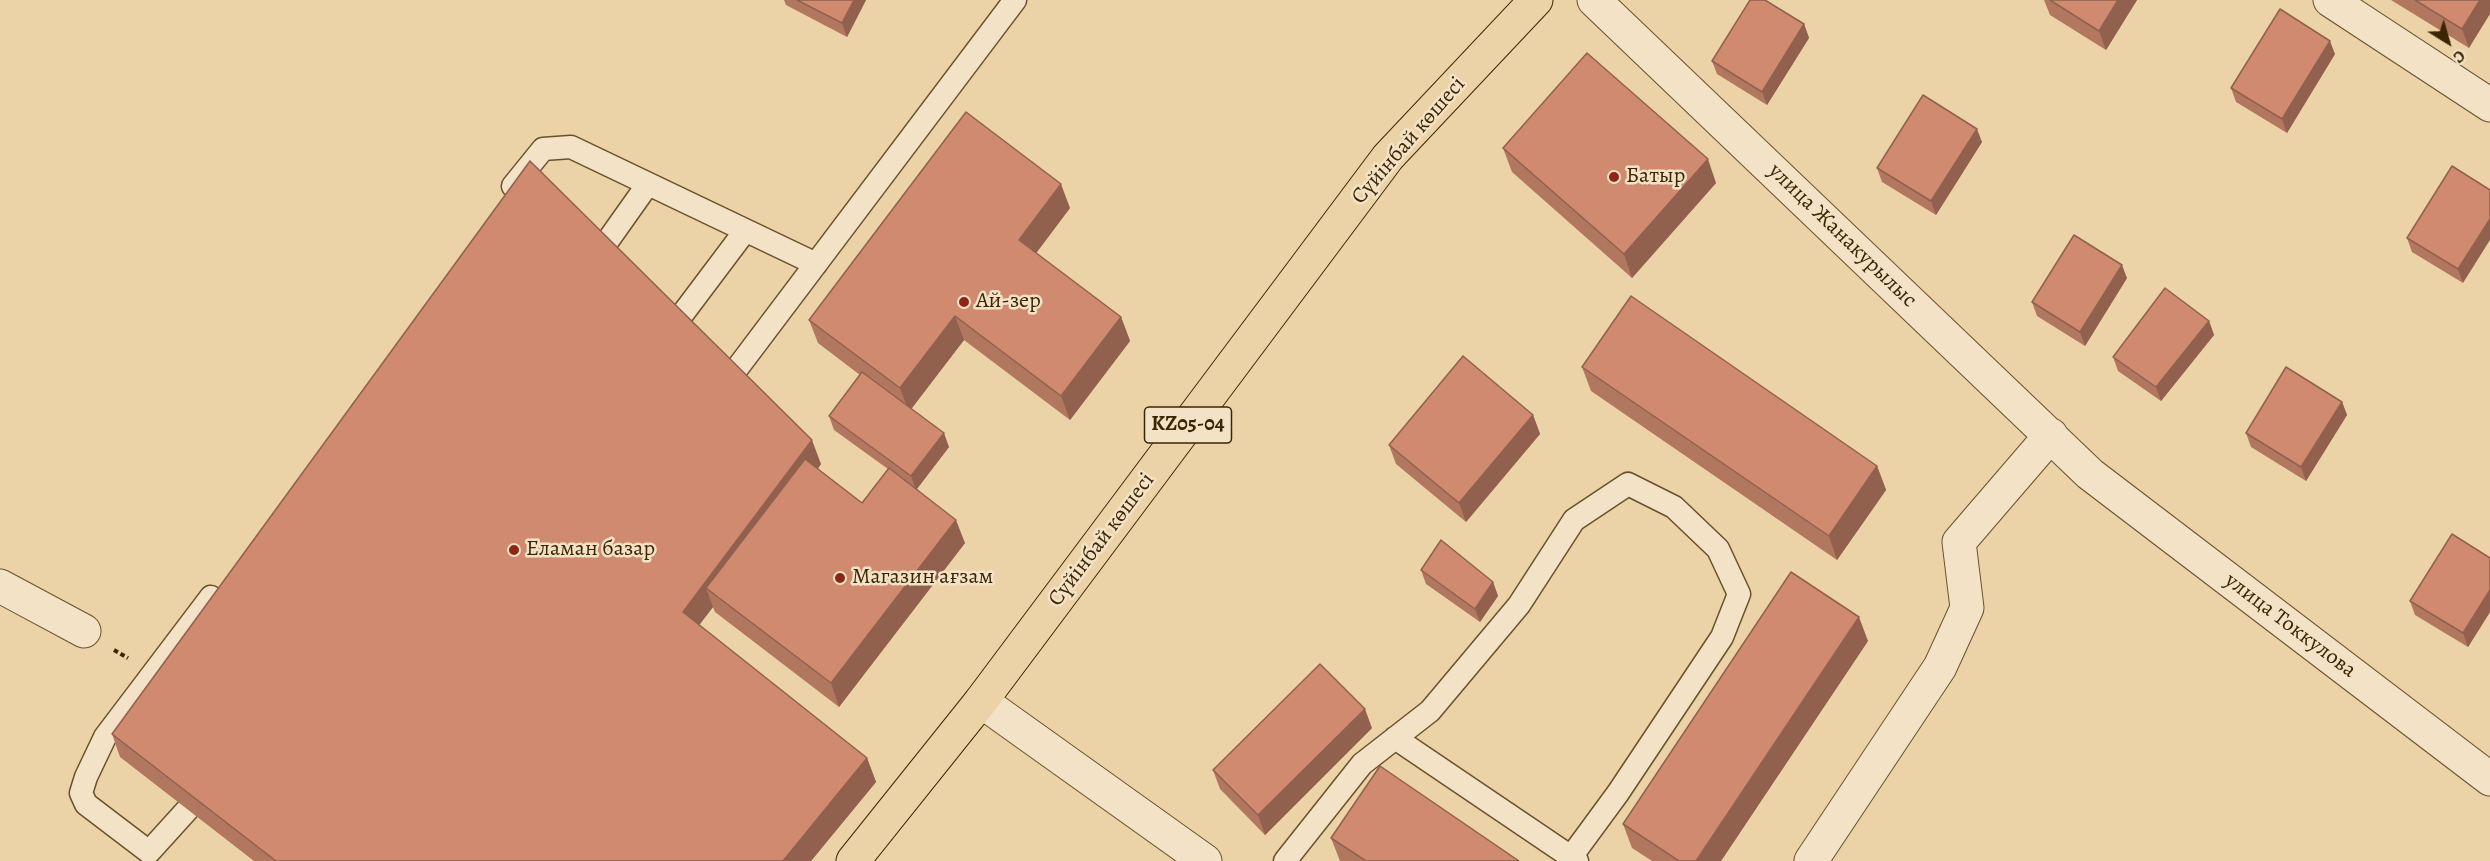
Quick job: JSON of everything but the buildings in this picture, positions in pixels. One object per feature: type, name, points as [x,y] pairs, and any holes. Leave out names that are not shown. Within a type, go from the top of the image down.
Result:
[{"type":"main road","name":"Сүйінбай көшесі","points":[[853,861],[981,701],[1388,157],[1536,0]]},
{"type":"street","name":"улица Жанакурылыс","points":[[1594,0],[2090,474]]},
{"type":"street","points":[[2330,0],[2490,105]]},
{"type":"street","points":[[1811,861],[1940,667],[1949,648],[1967,608],[1959,542],[2051,435]]},
{"type":"street","name":"улица Токкулова","points":[[2090,474],[2490,779]]},
{"type":"street","points":[[0,586],[84,631]]},
{"type":"street","points":[[981,701],[1205,861]]},
{"type":"lane","points":[[709,406],[1015,0]]},
{"type":"lane","points":[[498,207],[543,149],[571,147],[816,264]]},
{"type":"lane","points":[[580,280],[648,183]]},
{"type":"lane","points":[[651,356],[745,231]]},
{"type":"lane","points":[[1285,861],[1362,765],[1395,738],[1430,711],[1519,605],[1574,520],[1628,484],[1674,507],[1718,549],[1739,594],[1722,638],[1574,859],[1395,738]]},
{"type":"lane","points":[[218,776],[153,858],[86,804],[81,793],[105,737],[225,579]]},
{"type":"lane","points":[[155,674],[175,686]]},
{"type":"path","points":[[84,631],[155,674]]},
{"type":"place","name":"Батыр","points":[[1614,177]]},
{"type":"place","name":"Ай-зер","points":[[964,302]]},
{"type":"place","name":"Еламан базар","points":[[514,550]]},
{"type":"place","name":"Магазин ағзам","points":[[840,578]]}]
